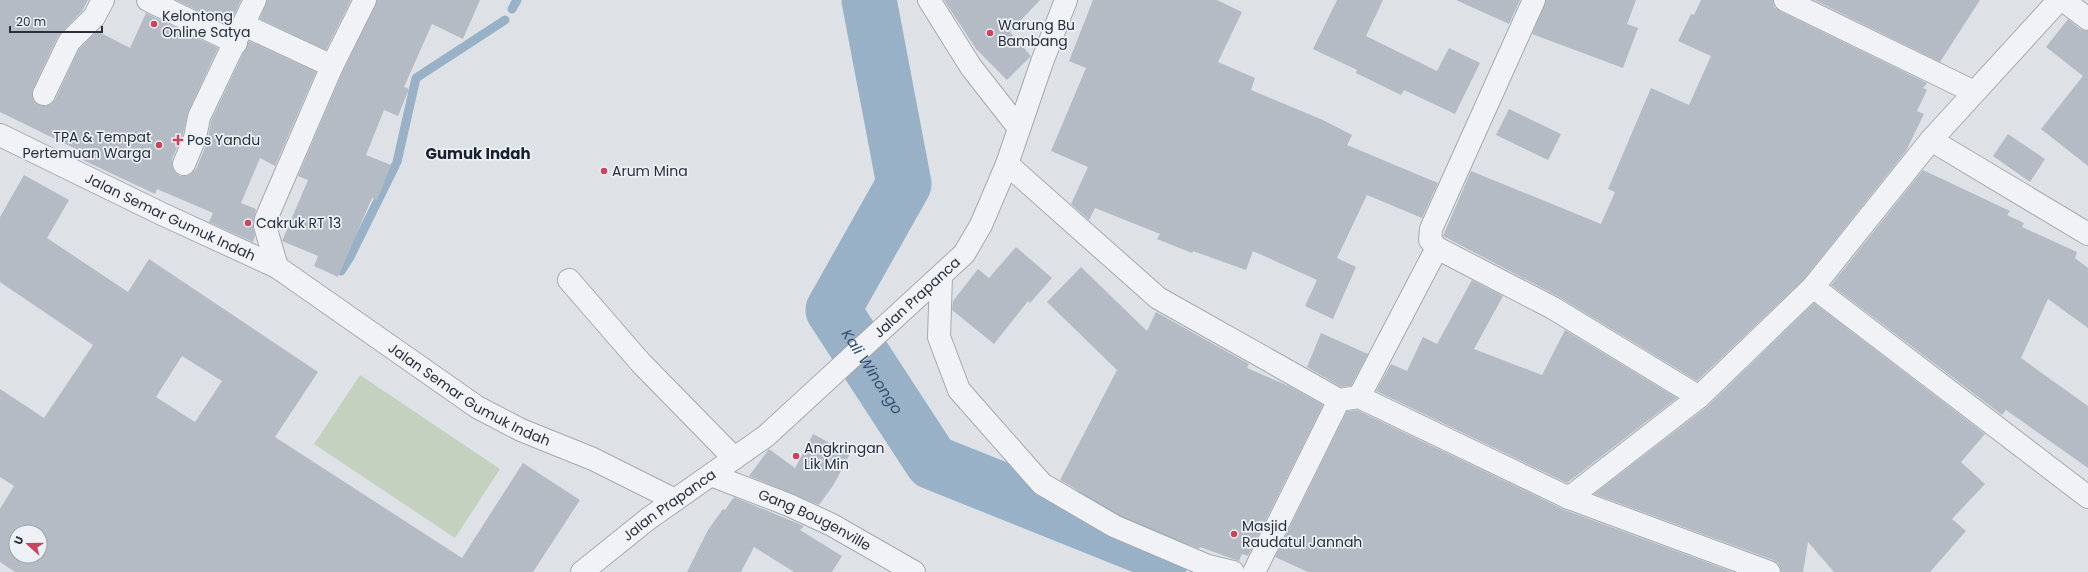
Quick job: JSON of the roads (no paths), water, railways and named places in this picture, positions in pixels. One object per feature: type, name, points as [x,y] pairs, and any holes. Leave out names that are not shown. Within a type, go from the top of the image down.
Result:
[{"type":"street","points":[[44,94],[69,42],[94,17],[103,0]]},
{"type":"street","points":[[148,0],[332,66]]},
{"type":"street","points":[[184,164],[195,138],[199,117],[255,0]]},
{"type":"street","name":"Jalan Semar Gumuk Indah","points":[[277,267],[265,226],[266,219],[332,66],[366,0]]},
{"type":"street","points":[[929,0],[971,67],[1018,127]]},
{"type":"street","name":"Jalan Prapanca","points":[[582,572],[622,539],[766,436],[964,254],[981,225],[1007,164],[1018,127],[1066,0]]},
{"type":"street","points":[[1534,0],[1431,229],[1430,240],[1437,248],[1553,308],[1698,397]]},
{"type":"street","points":[[1785,0],[1974,92]]},
{"type":"street","points":[[1569,498],[1698,397],[1813,287],[1931,140],[2059,0]]},
{"type":"street","points":[[2063,0],[2088,18]]},
{"type":"street","name":"Jalan Semar Gumuk Indah","points":[[0,135],[162,214],[277,267],[477,407],[522,430],[593,459],[675,500]]},
{"type":"street","points":[[1931,140],[2088,234]]},
{"type":"street","points":[[1007,164],[1158,298],[1349,398],[1569,498],[1768,572]]},
{"type":"street","points":[[1252,569],[1349,398],[1437,248]]},
{"type":"street","points":[[941,276],[939,337],[959,390],[1042,484],[1114,526],[1208,566],[1233,572]]},
{"type":"street","points":[[569,280],[641,363],[734,458]]},
{"type":"street","points":[[1813,287],[2088,497]]},
{"type":"street","name":"Gang Bougenville","points":[[711,475],[820,519],[914,572]]},
{"type":"waterway","points":[[512,9],[517,0]]},
{"type":"waterway","name":"Kali Winongo","points":[[869,0],[904,184],[833,310],[932,462],[1164,555]]},
{"type":"waterway","points":[[397,162],[416,78],[505,20]]},
{"type":"waterway","points":[[341,271],[350,257],[395,166]]},
{"type":"place","name":"Kelontong Online Satya","points":[[154,24]]},
{"type":"place","name":"Warung Bu Bambang","points":[[990,33]]},
{"type":"place","name":"Pos Yandu","points":[[178,140]]},
{"type":"place","name":"TPA & Tempat Pertemuan Warga","points":[[159,145]]},
{"type":"place","name":"Arum Mina","points":[[604,171]]},
{"type":"place","name":"Cakruk RT 13","points":[[248,223]]},
{"type":"place","name":"Angkringan Lik Min","points":[[796,456]]},
{"type":"place","name":"Masjid Raudatul Jannah","points":[[1234,534]]},
{"type":"district","name":"Gumuk Indah","points":[[478,153]]}]
